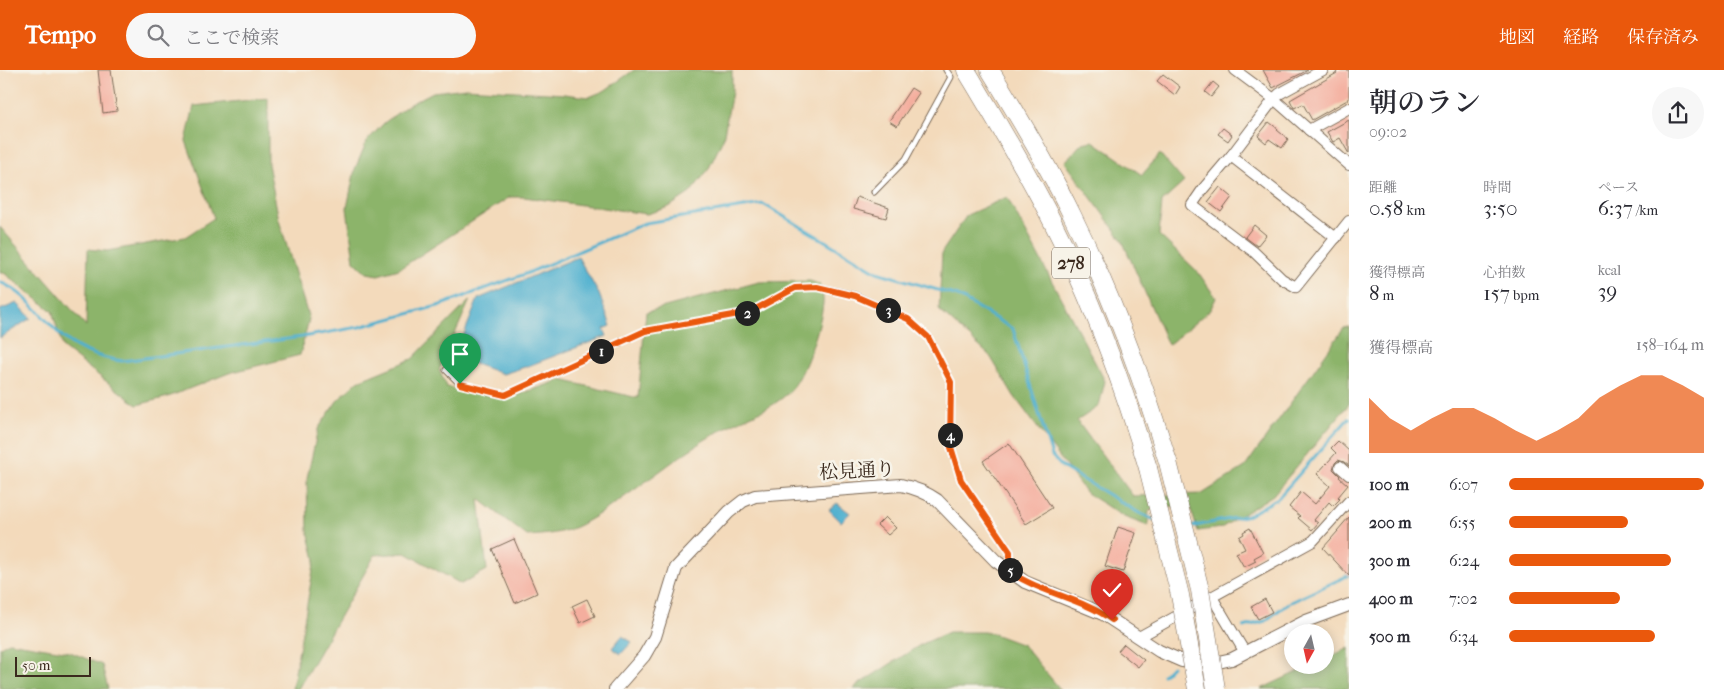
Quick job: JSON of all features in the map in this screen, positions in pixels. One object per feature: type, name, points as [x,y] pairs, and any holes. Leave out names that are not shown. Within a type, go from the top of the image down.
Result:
[{"type":"highway","name":"278","points":[[966,70],[1011,143],[1053,222],[1116,367],[1148,468],[1180,595],[1196,689]]},
{"type":"highway","name":"278","points":[[990,70],[1028,133],[1072,214],[1108,293],[1146,394],[1168,462],[1200,590],[1216,689]]},
{"type":"street","points":[[1235,70],[1254,82],[1349,165]]},
{"type":"street","points":[[1323,70],[1279,94],[1274,99],[1192,205],[1254,252],[1282,279],[1296,287],[1349,221]]},
{"type":"street","points":[[1309,130],[1349,108]]},
{"type":"street","points":[[1231,156],[1336,238]]},
{"type":"street","points":[[1340,467],[1349,475]]},
{"type":"street","name":"松見通り","points":[[615,689],[644,656],[655,637],[676,568],[729,512],[743,501],[755,496],[901,485],[915,488],[937,500],[973,539],[1010,572],[1025,582],[1102,614],[1159,651],[1182,661],[1198,664],[1222,662],[1232,659],[1244,651],[1306,621],[1349,605]]},
{"type":"street","points":[[1139,637],[1313,541],[1349,501]]},
{"type":"street","points":[[1212,597],[1244,651]]},
{"type":"lane","points":[[874,192],[906,159],[952,78],[946,70]]},
{"type":"lane","points":[[446,370],[460,384],[505,395],[645,331],[750,312],[795,288],[817,287],[855,296],[908,319],[928,337],[951,382],[950,444],[961,480],[1010,552],[1010,572]]},
{"type":"green space","points":[[634,70],[732,71],[732,92],[723,139],[708,170],[690,193],[669,207],[647,214],[524,197],[510,197],[399,269],[378,275],[367,273],[354,261],[347,208],[355,169],[367,141],[384,123],[408,105],[433,92],[466,88],[589,97],[604,91]]},
{"type":"green space","points":[[268,98],[268,164],[279,220],[309,319],[300,355],[229,373],[168,397],[137,405],[63,348],[52,311],[4,273],[0,273],[0,227],[86,326],[88,249],[107,251],[185,237],[214,218],[186,141],[194,106]]},
{"type":"green space","points":[[1093,141],[1142,175],[1160,154],[1184,182],[1162,202],[1159,235],[1198,272],[1216,298],[1210,310],[1168,345],[1122,240],[1065,162],[1082,143]]},
{"type":"green space","points":[[1007,197],[1105,381],[1099,406],[1077,421],[1133,496],[1202,494],[1245,467],[1344,328],[1349,327],[1349,404],[1273,495],[1221,528],[1198,531],[1189,504],[1149,510],[1148,526],[1124,517],[1086,493],[1014,396],[990,356],[939,310],[942,252],[967,215]]},
{"type":"green space","points":[[810,281],[819,284],[823,296],[822,312],[807,362],[796,384],[782,398],[766,409],[730,425],[703,441],[618,502],[569,530],[527,536],[479,499],[487,570],[461,584],[406,553],[375,555],[298,689],[292,689],[315,559],[308,531],[307,478],[318,429],[337,401],[358,381],[412,359],[470,300],[439,370],[447,387],[506,399],[561,380],[638,398],[646,312],[759,282]]},
{"type":"green space","points":[[949,632],[988,632],[1023,645],[1060,689],[854,689],[920,645]]},
{"type":"green space","points":[[9,642],[70,652],[102,665],[108,689],[0,689],[0,647]]},
{"type":"green space","points":[[1349,648],[1349,689],[1261,689],[1293,674],[1334,674],[1334,655]]},
{"type":"water","points":[[578,257],[599,294],[611,326],[604,329],[607,336],[503,374],[472,363],[460,344],[478,299]]},
{"type":"water","points":[[17,303],[31,318],[0,338],[0,310]]},
{"type":"water","points":[[837,503],[850,513],[841,522],[829,510]]},
{"type":"water","points":[[622,636],[632,642],[621,654],[612,648]]},
{"type":"building","points":[[98,70],[111,70],[117,111],[103,113]]},
{"type":"building","points":[[1263,70],[1308,70],[1273,88]]},
{"type":"building","points":[[1335,70],[1349,70],[1349,99],[1312,120],[1303,104],[1294,108],[1290,100],[1337,73]]},
{"type":"building","points":[[1163,74],[1180,87],[1175,95],[1157,81]]},
{"type":"building","points":[[1213,82],[1219,87],[1211,97],[1205,92]]},
{"type":"building","points":[[911,88],[919,93],[897,126],[889,121]]},
{"type":"building","points":[[1349,120],[1349,154],[1340,138],[1333,142],[1327,132]]},
{"type":"building","points":[[1269,122],[1288,139],[1282,148],[1269,139],[1266,143],[1258,136]]},
{"type":"building","points":[[1223,128],[1232,135],[1228,141],[1218,134]]},
{"type":"building","points":[[1220,187],[1232,197],[1221,212],[1208,202]]},
{"type":"building","points":[[857,197],[889,208],[886,218],[853,209]]},
{"type":"building","points":[[1254,225],[1266,235],[1257,246],[1245,237]]},
{"type":"building","points":[[1338,441],[1349,451],[1349,466],[1338,460],[1333,469],[1348,485],[1338,497],[1340,499],[1333,506],[1329,502],[1314,520],[1318,523],[1312,530],[1289,507],[1301,492],[1315,504],[1330,486],[1317,474],[1336,453],[1331,448]]},
{"type":"building","points":[[1009,443],[1052,508],[1026,524],[983,461]]},
{"type":"building","points":[[885,517],[896,528],[888,535],[877,525]]},
{"type":"building","points":[[1349,517],[1349,576],[1323,548]]},
{"type":"building","points":[[1118,527],[1136,533],[1123,572],[1105,566]]},
{"type":"building","points":[[1250,528],[1263,553],[1254,558],[1256,561],[1244,567],[1236,553],[1245,549],[1239,537]]},
{"type":"building","points":[[514,539],[537,593],[515,603],[492,549]]},
{"type":"building","points":[[587,599],[595,616],[580,623],[572,606]]},
{"type":"building","points":[[1265,599],[1272,612],[1258,619],[1251,607]]},
{"type":"building","points":[[1124,644],[1144,660],[1138,667],[1118,651]]},
{"type":"waterway","points":[[0,282],[19,293],[70,343],[91,354],[122,361],[302,337],[359,327],[438,306],[528,273],[645,223],[763,204],[877,272],[958,296],[1013,329],[1052,456],[1062,467],[1139,513],[1155,520]]},
{"type":"waterway","points":[[1190,527],[1249,515],[1278,498],[1349,418]]},
{"type":"waterway","points":[[1244,627],[1265,621],[1287,604],[1349,575]]},
{"type":"waterway","points":[[1163,675],[1172,666]]},
{"type":"route","points":[[460,384],[505,395],[645,331],[750,312],[795,288],[817,287],[855,296],[908,319],[928,337],[951,382],[950,444],[961,480],[1010,552],[1010,572],[1025,582],[1090,608],[1112,620]]}]
